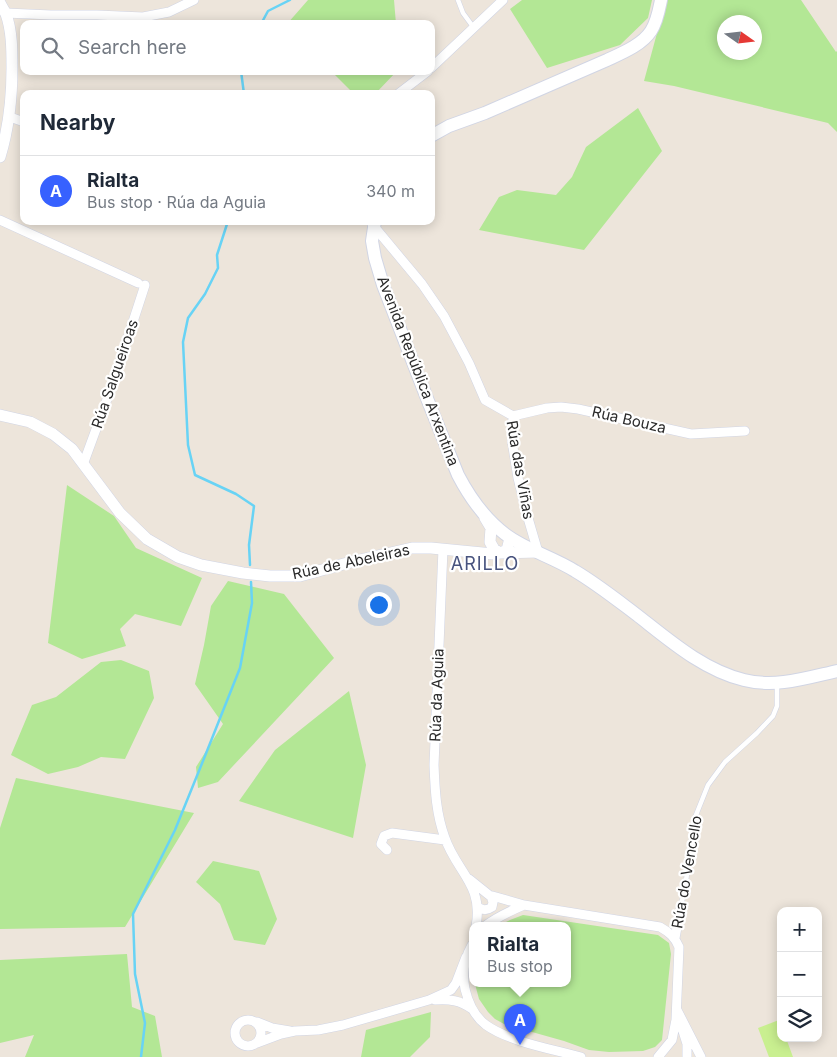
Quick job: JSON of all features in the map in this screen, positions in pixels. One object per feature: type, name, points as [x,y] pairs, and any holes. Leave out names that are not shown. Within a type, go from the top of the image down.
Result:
[{"type":"main road","points":[[435,134],[449,126],[485,113],[624,52],[642,41],[651,31],[657,18],[661,0]]},
{"type":"main road","name":"Avenida República Arxentina","points":[[373,225],[372,241],[375,258],[396,318],[458,475],[469,496],[483,514],[508,536],[574,570],[665,638],[707,665],[756,683],[777,683],[837,671]]},
{"type":"street","points":[[0,157],[10,118],[12,92],[11,34],[3,8],[51,16],[97,14],[143,17],[169,12],[194,0]]},
{"type":"street","points":[[435,64],[503,0]]},
{"type":"street","points":[[403,90],[423,75]]},
{"type":"street","points":[[10,118],[20,121]]},
{"type":"street","name":"Rúa Salgueiroas","points":[[0,220],[142,284],[113,383],[84,462]]},
{"type":"street","name":"Rúa das Viñas","points":[[375,225],[422,284],[444,316],[469,363],[485,400],[513,416],[512,441],[518,478],[538,552]]},
{"type":"street","name":"Rúa Bouza","points":[[513,416],[547,408],[561,407],[692,434],[745,431]]},
{"type":"street","name":"Rúa de Abeleiras","points":[[0,415],[30,422],[53,434],[72,449],[84,462],[120,513],[147,539],[178,557],[201,565],[243,573],[270,576],[300,576],[412,548],[500,553]]},
{"type":"street","name":"Avenida República Arxentina","points":[[483,514],[491,528],[490,542]]},
{"type":"street","points":[[490,542],[494,549],[500,553],[507,550],[509,545],[508,536]]},
{"type":"street","name":"Rúa de Abeleiras","points":[[460,550],[508,536]]},
{"type":"street","name":"Rúa da Aguia","points":[[443,549],[434,765],[435,793],[445,840],[474,892],[477,907],[476,922]]},
{"type":"street","name":"Avenida República Arxentina","points":[[500,553],[538,552]]},
{"type":"street","points":[[387,850],[381,844],[384,836],[392,833],[445,840]]},
{"type":"street","name":"Rúa da Aguia","points":[[467,877],[489,896],[524,905],[660,927],[675,938]]},
{"type":"street","points":[[477,907],[484,910],[492,907],[491,896]]},
{"type":"street","points":[[491,922],[524,905]]},
{"type":"street","name":"Rúa do Vencello","points":[[675,938],[681,906]]},
{"type":"street","points":[[659,1057],[672,1040],[676,1020],[679,947],[675,938]]},
{"type":"street","points":[[295,1031],[272,1028],[247,1020],[238,1024],[234,1034],[236,1040],[242,1045],[251,1046],[281,1034],[343,1025],[430,1000],[450,990],[456,983],[469,951]]},
{"type":"street","points":[[469,951],[463,979],[472,1010]]},
{"type":"street","points":[[430,1000],[450,999],[465,1004],[485,1024],[508,1036],[581,1057]]},
{"type":"street","points":[[676,1010],[701,1057]]},
{"type":"street","points":[[251,1020],[260,1027],[261,1037],[257,1043]]},
{"type":"street","points":[[676,1020],[681,1025],[687,1044],[687,1057]]},
{"type":"lane","points":[[458,0],[463,13],[474,28]]},
{"type":"lane","name":"Rúa do Vencello","points":[[681,906],[694,820],[708,785],[725,762],[773,716],[777,706],[777,683]]},
{"type":"green space","points":[[308,0],[394,0],[396,20],[290,20]]},
{"type":"green space","points":[[522,0],[652,0],[648,18],[620,45],[547,68],[510,9]]},
{"type":"green space","points":[[666,0],[801,0],[837,51],[837,132],[828,123],[674,86],[644,81]]},
{"type":"green space","points":[[335,75],[393,75],[379,90],[350,90]]},
{"type":"green space","points":[[638,108],[662,151],[584,250],[479,230],[499,197],[517,190],[556,195],[572,177],[586,147]]},
{"type":"green space","points":[[67,485],[114,516],[136,548],[202,578],[181,626],[135,614],[120,629],[126,646],[82,659],[48,643]]},
{"type":"green space","points":[[228,581],[284,594],[334,658],[218,782],[198,788],[196,767],[223,724],[195,684],[211,606]]},
{"type":"green space","points":[[121,660],[149,671],[154,698],[125,759],[101,757],[78,767],[48,774],[11,755],[32,705],[56,697],[101,662]]},
{"type":"green space","points":[[349,691],[366,765],[353,838],[239,801],[275,750]]},
{"type":"green space","points":[[16,778],[194,813],[125,927],[0,929],[0,828]]},
{"type":"green space","points":[[213,861],[259,871],[277,919],[265,945],[234,940],[220,904],[196,882]]},
{"type":"green space","points":[[523,915],[570,922],[506,922]]},
{"type":"green space","points":[[571,922],[658,935],[669,943],[671,954],[662,1040],[655,1047],[643,1051],[609,1052],[589,1050],[504,1024],[488,1012],[479,999],[476,987],[571,987]]},
{"type":"green space","points":[[127,954],[132,1007],[155,1016],[162,1057],[25,1057],[34,1035],[0,1043],[0,960]]},
{"type":"green space","points":[[431,1012],[430,1037],[410,1057],[361,1057],[366,1030]]},
{"type":"green space","points":[[777,1021],[777,1042],[787,1042],[793,1057],[769,1057],[758,1028]]},
{"type":"waterway","points":[[263,20],[268,11],[290,0]]},
{"type":"waterway","points":[[242,75],[243,90]]},
{"type":"waterway","points":[[227,225],[217,255],[218,268],[205,294],[188,318],[183,342],[188,445],[195,475],[236,494],[254,506],[249,545],[250,565]]},
{"type":"waterway","points":[[141,1057],[145,1023],[135,974],[133,914],[175,830],[240,668],[252,603],[251,582]]},
{"type":"place","name":"Rialta","points":[[520,1045]]},
{"type":"district","name":"ARILLO","points":[[485,564]]}]
